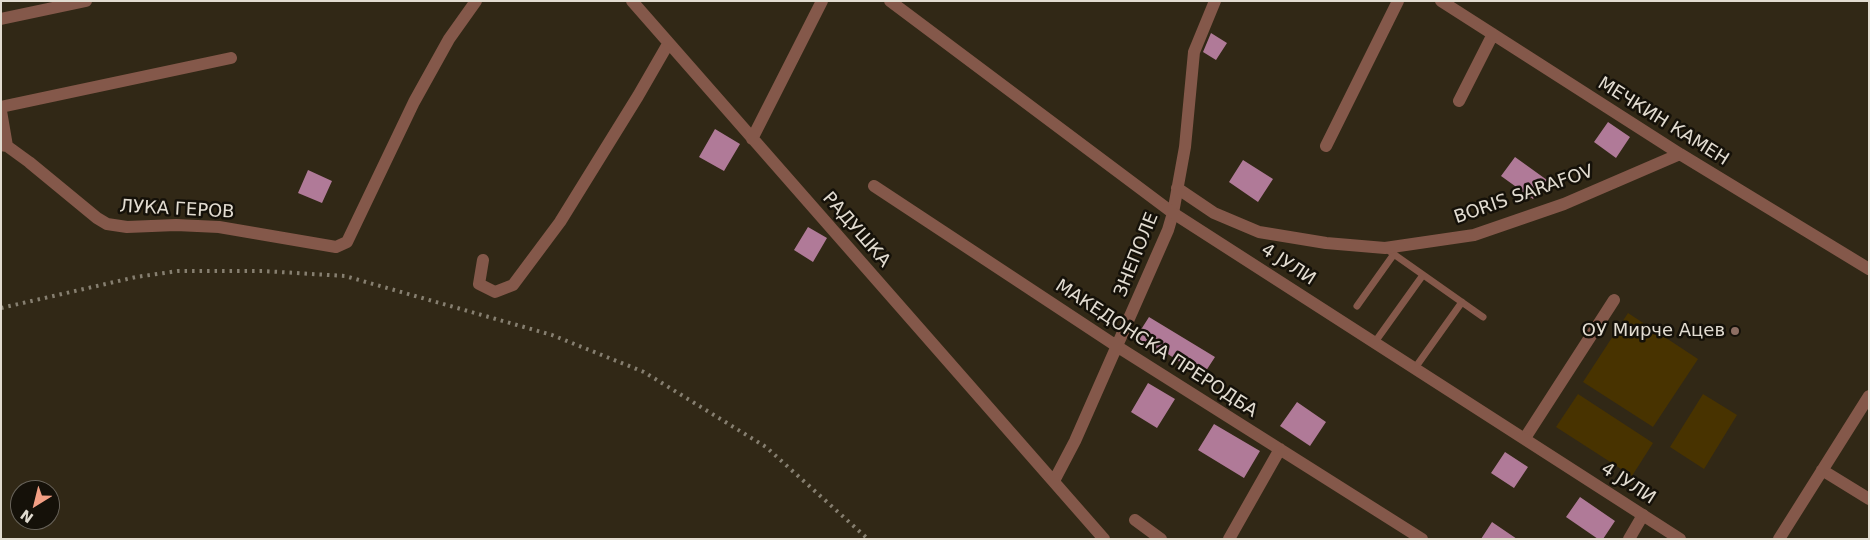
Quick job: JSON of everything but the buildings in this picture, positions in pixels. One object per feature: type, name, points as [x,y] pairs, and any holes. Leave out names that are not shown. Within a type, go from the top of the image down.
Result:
[{"type":"street","points":[[1,19],[86,1]]},
{"type":"street","name":"ЛУКА ГЕРОВ","points":[[4,146],[107,224],[127,227],[176,225],[218,227],[336,247],[347,242],[414,102],[449,39],[476,1]]},
{"type":"street","name":"РАДУШКА","points":[[632,1],[1104,539]]},
{"type":"street","points":[[752,139],[822,1]]},
{"type":"street","name":"4 ЈУЛИ","points":[[890,1],[1173,213],[1680,539]]},
{"type":"street","name":"ЗНЕПОЛЕ","points":[[1054,481],[1075,442],[1168,230],[1185,147],[1194,52],[1216,1]]},
{"type":"street","points":[[1326,146],[1398,1]]},
{"type":"street","name":"МЕЧКИН КАМЕН","points":[[1441,1],[1680,154],[1869,269]]},
{"type":"street","points":[[1459,100],[1493,34]]},
{"type":"street","points":[[483,260],[479,284],[495,292],[513,285],[560,222],[668,44]]},
{"type":"street","points":[[1,107],[232,58]]},
{"type":"street","points":[[1,111],[4,146]]},
{"type":"street","name":"BORIS SARAFOV","points":[[1177,188],[1214,213],[1259,232],[1390,251],[1474,235],[1564,204],[1680,154]]},
{"type":"street","name":"МАКЕДОНСКА ПРЕРОДБА","points":[[874,186],[1118,347],[1422,539]]},
{"type":"street","points":[[1525,438],[1614,300]]},
{"type":"street","points":[[1779,539],[1822,470],[1864,415],[1869,396]]},
{"type":"street","points":[[1229,539],[1280,449]]},
{"type":"street","points":[[1822,470],[1869,499]]},
{"type":"street","points":[[1629,539],[1643,515]]},
{"type":"street","points":[[1135,520],[1161,539]]},
{"type":"lane","points":[[1357,306],[1390,251],[1483,316]]},
{"type":"lane","points":[[1375,342],[1424,275]]},
{"type":"lane","points":[[1415,368],[1462,302]]},
{"type":"shaded area","points":[[1628,313],[1698,359],[1653,427],[1583,382]]},
{"type":"shaded area","points":[[1578,394],[1653,443],[1632,476],[1556,427]]},
{"type":"shaded area","points":[[1703,394],[1737,415],[1704,469],[1670,447]]},
{"type":"railway","points":[[1,308],[136,277],[178,271],[263,271],[345,276],[552,335],[644,372],[766,447],[868,539]]},
{"type":"place","name":"ОУ Мирче Ацев","points":[[1735,331]]}]
